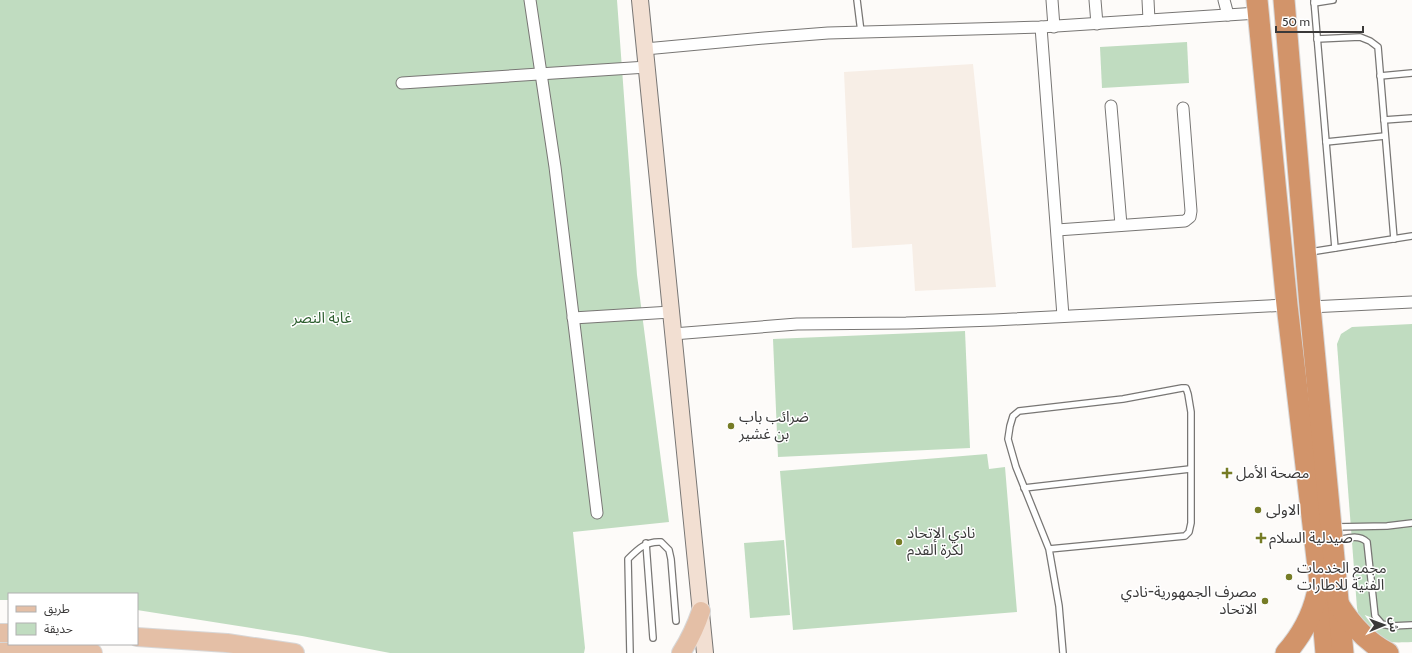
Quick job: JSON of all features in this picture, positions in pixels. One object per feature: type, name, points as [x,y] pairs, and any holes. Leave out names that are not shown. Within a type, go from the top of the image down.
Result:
[{"type":"highway","points":[[1284,0],[1305,252],[1343,653]]},
{"type":"highway","points":[[1258,6],[1287,305],[1320,584],[1326,653]]},
{"type":"highway","points":[[1286,653],[1301,634],[1307,622],[1317,597],[1320,584]]},
{"type":"highway","points":[[1339,605],[1357,630],[1368,640],[1388,653]]},
{"type":"main road","points":[[681,653],[694,631],[701,610]]},
{"type":"main road","points":[[138,637],[226,648],[294,653]]},
{"type":"main road","points":[[0,652],[56,648],[93,653]]},
{"type":"street","points":[[530,0],[555,167],[597,513]]},
{"type":"street","points":[[640,0],[705,653]]},
{"type":"street","points":[[1052,0],[1054,27]]},
{"type":"street","points":[[1095,0],[1097,24]]},
{"type":"street","points":[[1148,0],[1149,20]]},
{"type":"street","points":[[1224,0],[1228,15]]},
{"type":"street","points":[[645,49],[764,38],[861,32],[1041,28],[1228,15],[1258,6]]},
{"type":"street","points":[[1041,28],[1063,316]]},
{"type":"street","points":[[402,83],[647,66]]},
{"type":"street","points":[[1111,106],[1121,225]]},
{"type":"street","points":[[1057,230],[1185,221],[1190,217],[1192,211],[1182,108]]},
{"type":"street","points":[[1310,307],[1412,302]]},
{"type":"street","points":[[673,334],[803,324],[914,322],[1287,305]]},
{"type":"street","points":[[573,318],[671,312]]},
{"type":"lane","points":[[857,0],[861,32]]},
{"type":"lane","points":[[1333,0],[1314,2],[1335,248]]},
{"type":"lane","points":[[1317,39],[1360,37],[1370,41],[1378,47],[1394,239]]},
{"type":"lane","points":[[1380,76],[1412,73]]},
{"type":"lane","points":[[1384,120],[1412,118]]},
{"type":"lane","points":[[1326,142],[1385,136]]},
{"type":"lane","points":[[1305,252],[1412,236]]},
{"type":"lane","points":[[1049,549],[1185,536],[1189,532],[1190,412],[1186,388],[1123,399],[1019,411],[1013,416],[1008,439],[1016,467],[1049,549],[1059,606],[1063,653]]},
{"type":"lane","points":[[1024,488],[1190,468]]},
{"type":"lane","points":[[1332,534],[1412,523]]},
{"type":"lane","points":[[1332,534],[1363,538],[1367,542],[1375,616],[1382,624],[1391,626],[1412,625]]},
{"type":"lane","points":[[630,653],[628,559],[646,543],[654,541],[661,542],[669,550],[676,621]]},
{"type":"lane","points":[[646,543],[652,638]]},
{"type":"shaded area","points":[[973,64],[996,287],[915,291],[912,244],[852,248],[844,72]]},
{"type":"green space","name":"غابة النصر","points":[[0,0],[617,0],[637,275],[669,522],[573,532],[585,648],[584,653],[390,653],[302,636],[138,610],[138,593],[8,593],[8,600],[0,600]]},
{"type":"green space","points":[[1187,42],[1189,83],[1102,88],[1100,47]]},
{"type":"green space","points":[[1412,324],[1412,642],[1391,642],[1375,638],[1362,630],[1357,608],[1337,344],[1341,334],[1352,327]]},
{"type":"green space","points":[[965,331],[970,448],[778,457],[773,339]]},
{"type":"green space","points":[[987,454],[989,469],[1005,467],[1017,612],[793,630],[780,471]]},
{"type":"green space","points":[[784,540],[790,615],[750,618],[744,543]]},
{"type":"place","name":"ضرائب باب بن غشير","points":[[731,426]]},
{"type":"place","name":"مصحة الأمل","points":[[1227,473]]},
{"type":"place","name":"الاولى","points":[[1258,510]]},
{"type":"place","name":"صيدلية السلام","points":[[1261,538]]},
{"type":"place","name":"نادي الإتحاد لكرة القدم","points":[[899,542]]},
{"type":"place","name":"مجمع الخدمات الفنية للاطارات","points":[[1289,577]]},
{"type":"place","name":"مصرف الجمهورية-نادي الاتحاد","points":[[1265,601]]}]
